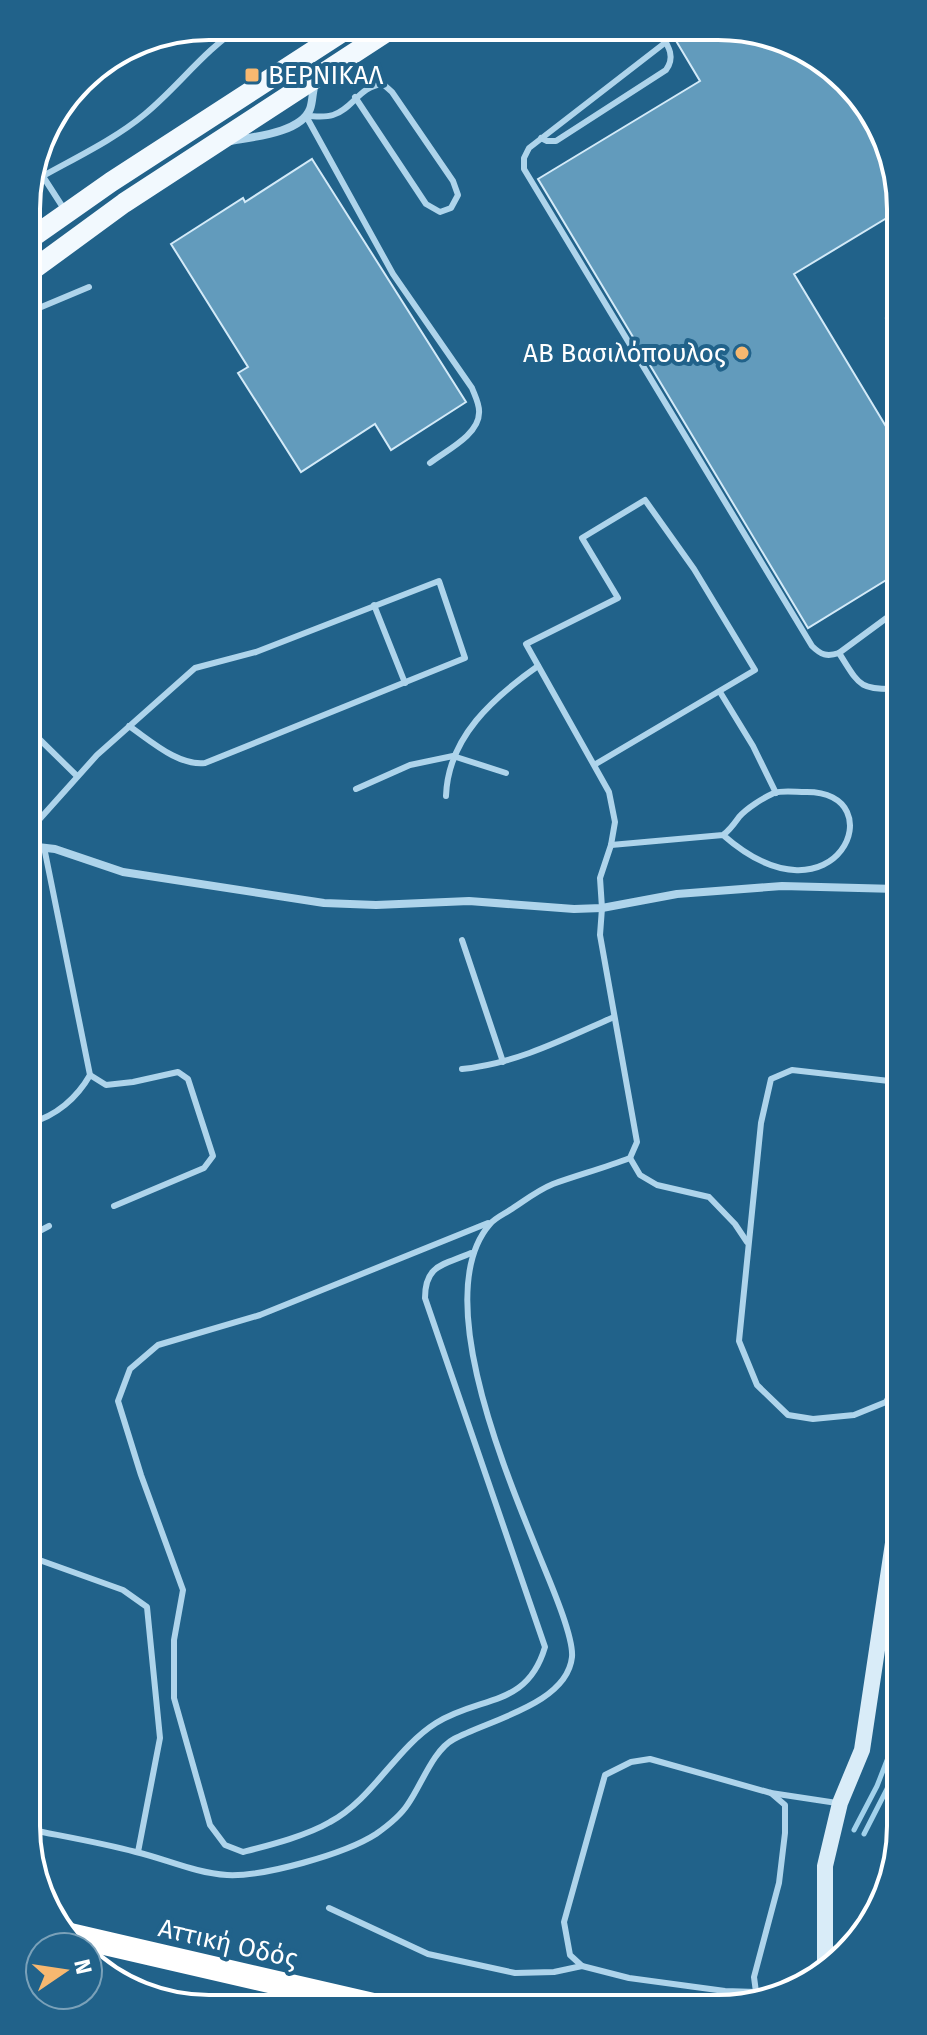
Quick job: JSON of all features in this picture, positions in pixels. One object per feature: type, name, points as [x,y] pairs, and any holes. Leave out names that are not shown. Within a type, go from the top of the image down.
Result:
[{"type":"highway","name":"Αττική Οδός","points":[[104,1943],[330,1995]]},
{"type":"main road","points":[[40,231],[330,40]]},
{"type":"main road","points":[[40,264],[102,218],[374,40]]},
{"type":"street","points":[[216,143],[288,128],[306,116],[319,76]]},
{"type":"street","points":[[40,847],[123,872],[324,903],[376,905],[469,901],[574,909],[602,908],[677,894],[782,886],[887,889]]},
{"type":"street","points":[[825,1956],[825,1866],[840,1803],[862,1750],[887,1583]]},
{"type":"lane","points":[[44,176],[141,118],[222,40]]},
{"type":"lane","points":[[541,138],[556,141],[666,70],[672,62],[666,42],[541,138],[529,148],[524,158],[524,169],[812,646],[821,654],[831,656],[839,653],[887,618]]},
{"type":"lane","points":[[355,97],[426,204],[440,212],[451,208],[458,195],[456,185],[392,92],[383,84],[373,85],[355,97],[335,115],[306,116],[393,274],[472,388],[478,404],[480,415],[470,433],[430,463]]},
{"type":"lane","points":[[43,177],[66,212]]},
{"type":"lane","points":[[40,308],[89,287]]},
{"type":"lane","points":[[471,1253],[434,1269],[425,1282],[425,1298],[545,1647],[541,1659],[532,1679],[511,1693],[437,1722],[410,1744],[350,1809],[328,1824],[243,1852],[225,1845],[210,1825],[174,1698],[174,1640],[183,1590],[118,1401],[130,1369],[158,1345],[260,1315],[491,1222],[550,1185],[630,1158],[637,1142],[600,935],[600,878],[611,845],[615,822],[613,804],[526,644],[618,598],[582,538],[645,500],[694,569],[755,670],[594,765]]},
{"type":"lane","points":[[40,818],[77,776],[129,726],[195,668],[256,652],[439,581],[465,658],[205,763],[194,764],[176,757],[129,726]]},
{"type":"lane","points":[[374,605],[405,683]]},
{"type":"lane","points":[[839,653],[864,687],[887,689]]},
{"type":"lane","points":[[446,796],[453,756],[485,707],[538,666]]},
{"type":"lane","points":[[720,692],[753,746],[776,793]]},
{"type":"lane","points":[[40,740],[77,776]]},
{"type":"lane","points":[[356,789],[410,765],[453,756],[506,773]]},
{"type":"lane","points":[[611,845],[723,835],[741,815],[776,793],[823,793],[838,802],[849,816],[850,836],[843,850],[826,866],[800,870],[777,867],[741,851],[723,835]]},
{"type":"lane","points":[[40,1119],[78,1096],[90,1075],[47,875],[44,847]]},
{"type":"lane","points":[[462,940],[503,1062]]},
{"type":"lane","points":[[462,1069],[503,1062],[555,1045],[614,1017]]},
{"type":"lane","points":[[887,1081],[792,1070],[771,1079],[761,1123],[739,1341],[757,1385],[788,1415],[813,1419],[854,1415],[887,1400]]},
{"type":"lane","points":[[90,1075],[106,1085],[178,1072],[188,1079],[213,1156],[204,1168],[114,1206]]},
{"type":"lane","points":[[630,1158],[640,1175],[657,1185],[709,1197],[735,1224],[748,1244]]},
{"type":"lane","points":[[40,1832],[228,1875],[276,1869],[350,1847],[376,1833],[407,1806],[424,1774],[451,1741],[532,1706],[564,1679],[572,1656],[564,1619],[505,1470],[474,1371],[468,1301],[471,1253],[491,1222]]},
{"type":"lane","points":[[40,1231],[49,1226]]},
{"type":"lane","points":[[40,1560],[123,1590],[147,1607],[153,1641],[160,1738],[138,1852]]},
{"type":"lane","points":[[582,1966],[570,1955],[564,1922],[605,1775],[631,1762],[650,1759],[771,1793],[840,1803]]},
{"type":"lane","points":[[756,1990],[754,1977],[779,1883],[785,1833],[785,1805],[771,1793]]},
{"type":"lane","points":[[329,1908],[428,1954],[515,1973],[554,1972],[582,1966],[629,1978],[749,1992]]},
{"type":"building","name":"ΑΒ Βασιλόπουλος","points":[[676,40],[751,43],[793,57],[821,75],[852,106],[874,145],[886,187],[887,218],[794,274],[887,428],[887,580],[808,628],[538,179],[700,81]]},
{"type":"building","points":[[312,159],[466,402],[391,450],[375,424],[301,472],[238,373],[248,367],[171,244]]},
{"type":"waterway","points":[[854,1830],[887,1760]]},
{"type":"waterway","points":[[864,1834],[887,1789]]},
{"type":"place","name":"ΒΕΡΝΙΚΑΛ","points":[[252,75]]},
{"type":"place","name":"ΑΒ Βασιλόπουλος","points":[[742,353]]}]
